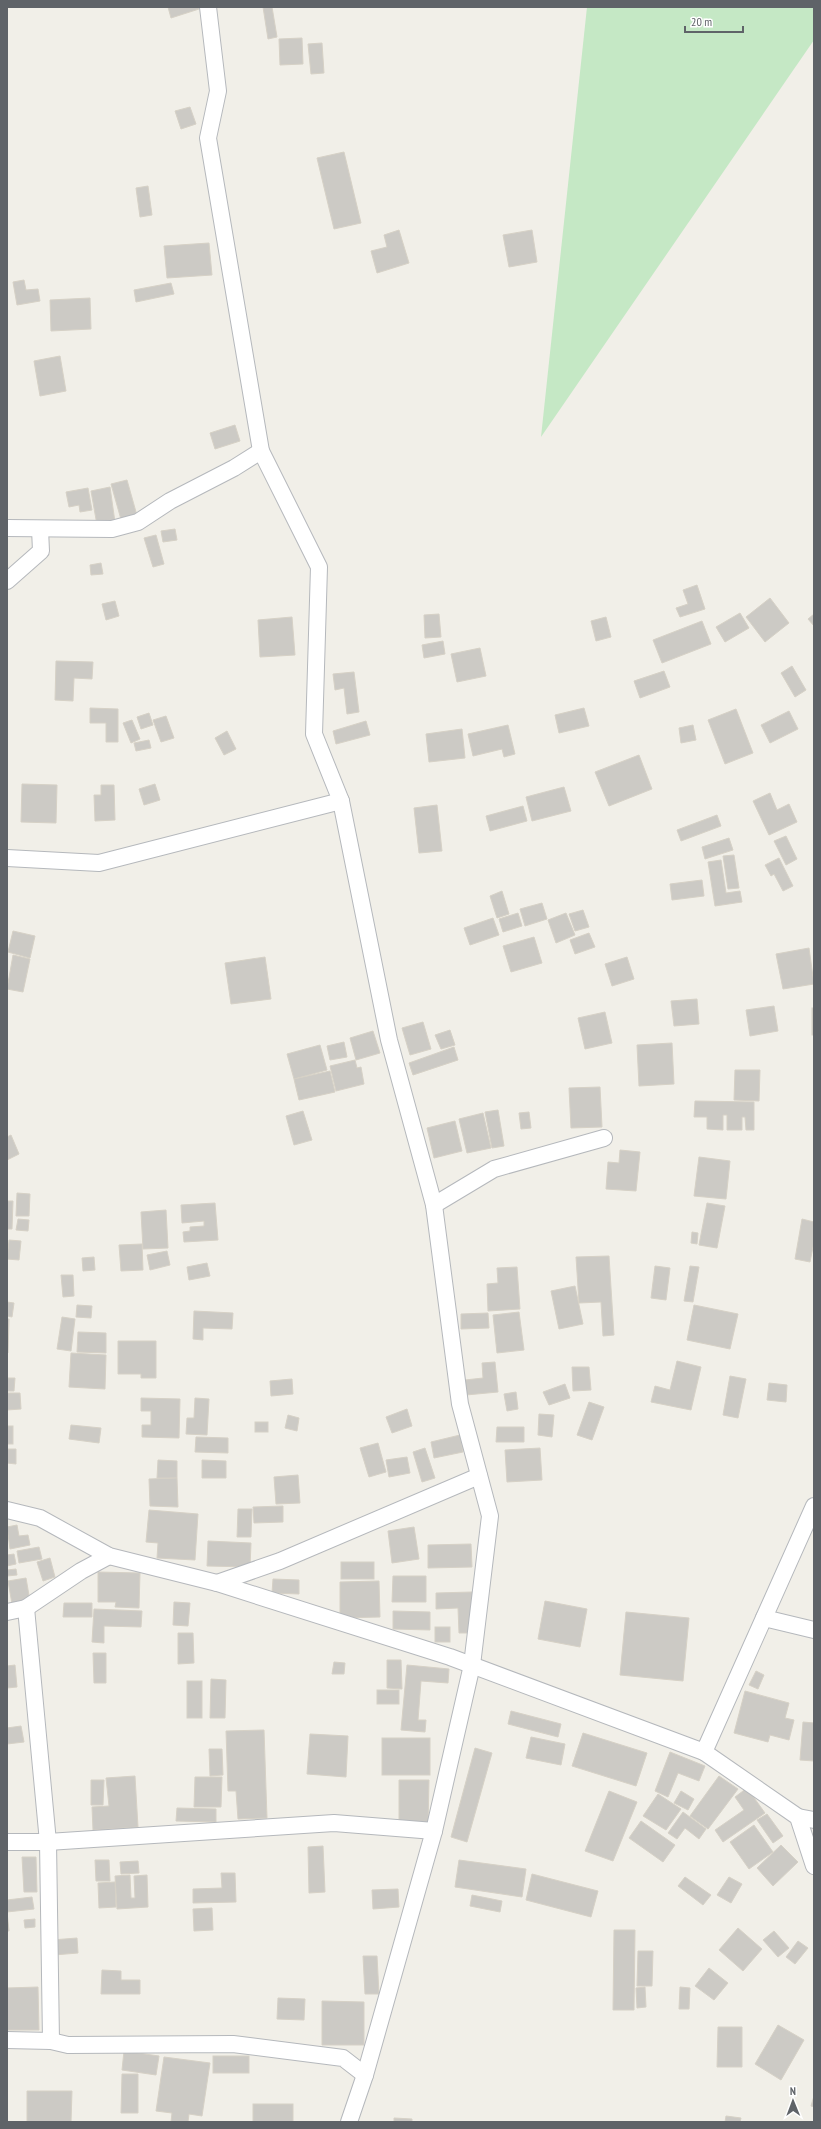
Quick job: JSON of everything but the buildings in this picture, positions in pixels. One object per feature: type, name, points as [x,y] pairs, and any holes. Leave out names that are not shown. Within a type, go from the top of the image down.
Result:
[{"type":"street","points":[[208,7],[218,91],[208,138],[262,451],[319,566],[314,734],[341,801],[389,1040],[434,1204],[460,1404],[490,1516],[472,1665],[434,1831],[365,2075],[349,2122]]},
{"type":"street","points":[[7,528],[112,529],[138,522],[170,501],[234,468],[262,451]]},
{"type":"street","points":[[7,581],[41,551],[40,529]]},
{"type":"street","points":[[7,858],[99,863],[341,801]]},
{"type":"street","points":[[434,1204],[494,1169],[604,1138]]},
{"type":"street","points":[[217,1583],[280,1561],[479,1476]]},
{"type":"street","points":[[704,1752],[814,1506]]},
{"type":"street","points":[[7,1510],[40,1518],[109,1556],[217,1583],[472,1665],[704,1752],[798,1817],[814,1820]]},
{"type":"street","points":[[7,1612],[26,1608],[81,1571],[109,1556]]},
{"type":"street","points":[[26,1608],[48,1842],[51,2040]]},
{"type":"street","points":[[764,1618],[814,1630]]},
{"type":"street","points":[[798,1817],[814,1866]]},
{"type":"street","points":[[7,1842],[48,1842],[334,1823],[434,1831]]},
{"type":"street","points":[[7,2040],[51,2040],[68,2045],[233,2044],[343,2058],[365,2075]]},
{"type":"green space","points":[[587,7],[814,7],[814,40],[541,437]]}]
